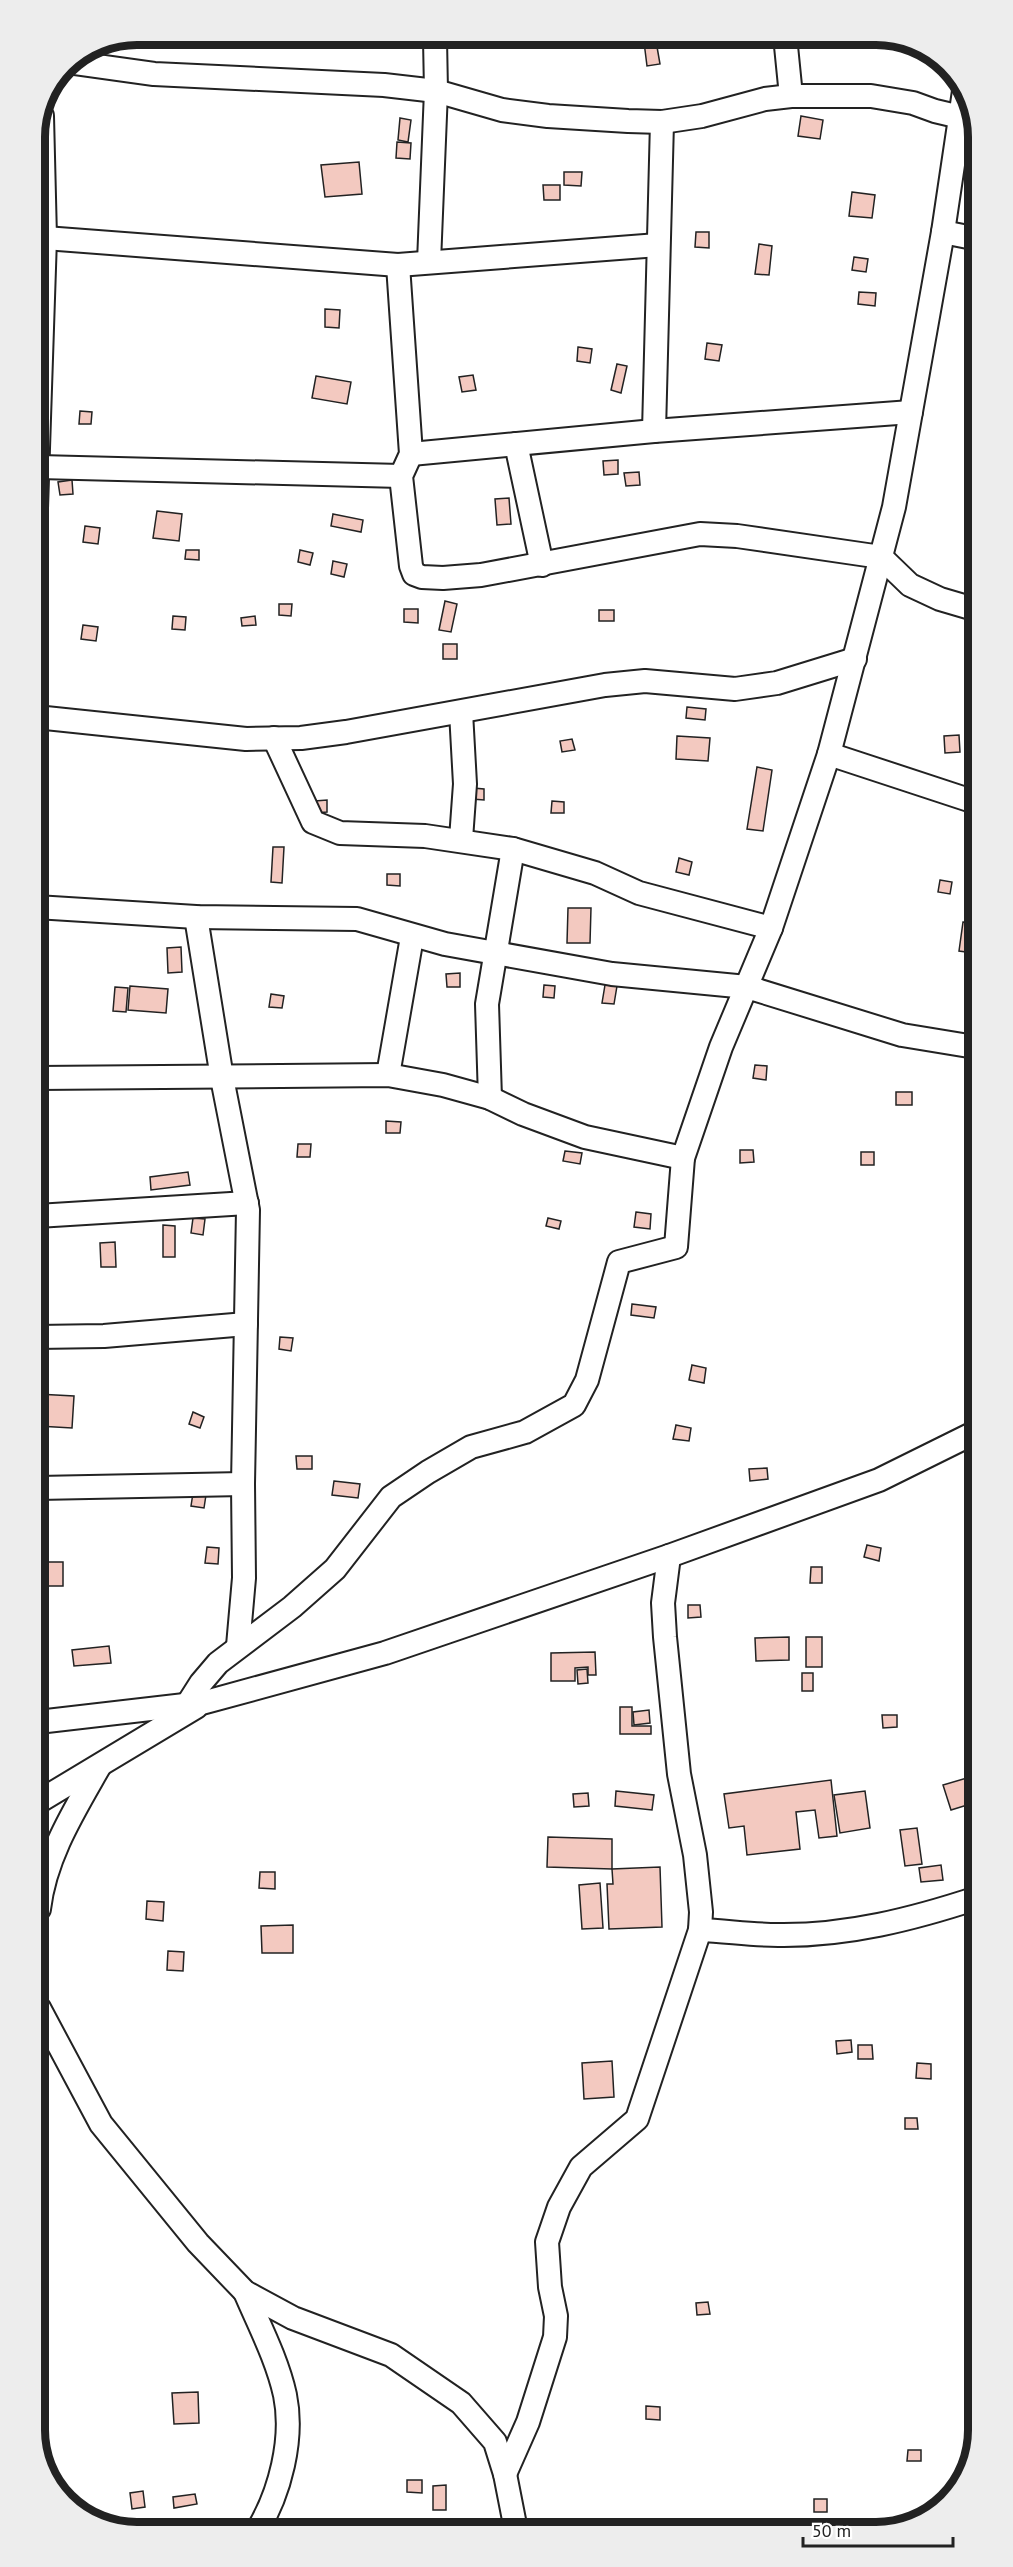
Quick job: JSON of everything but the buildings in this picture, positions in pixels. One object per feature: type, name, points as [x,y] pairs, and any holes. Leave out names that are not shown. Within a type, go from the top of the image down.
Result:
[{"type":"street","points":[[429,262],[436,91],[435,45]]},
{"type":"street","points":[[786,45],[791,96]]},
{"type":"street","points":[[82,64],[154,74],[338,82],[436,91],[502,110],[536,115],[662,122],[702,116],[765,99],[791,96],[871,96],[913,103],[966,119]]},
{"type":"street","points":[[654,431],[662,122]]},
{"type":"street","points":[[45,1798],[195,1704],[201,1683],[238,1647],[292,1607],[335,1569],[391,1497],[471,1447],[525,1432],[574,1405],[587,1380],[599,1326],[619,1262],[676,1247],[682,1158],[721,1047],[771,928],[829,754],[855,659],[894,507],[943,232],[966,122]]},
{"type":"street","points":[[943,232],[968,237]]},
{"type":"street","points":[[45,238],[398,265],[658,245]]},
{"type":"street","points":[[398,265],[411,454],[401,476],[411,566],[414,574],[422,577],[443,578],[481,575],[700,534],[774,539],[881,557],[910,585],[940,599],[968,607]]},
{"type":"street","points":[[411,454],[654,431],[911,412]]},
{"type":"street","points":[[516,444],[542,565]]},
{"type":"street","points":[[45,466],[401,476]]},
{"type":"street","points":[[45,718],[246,739],[274,738],[346,732],[605,685],[645,681],[748,687],[777,683],[855,659]]},
{"type":"street","points":[[461,712],[465,773],[461,840]]},
{"type":"street","points":[[274,738],[313,822],[320,826],[340,833],[461,840],[513,849],[595,873],[639,893],[771,928]]},
{"type":"street","points":[[829,754],[968,800]]},
{"type":"street","points":[[490,1098],[486,1035],[487,1004],[513,849]]},
{"type":"street","points":[[45,909],[196,917],[338,917],[357,920],[412,937],[612,974],[747,987],[902,1035],[968,1046]]},
{"type":"street","points":[[196,917],[222,1078],[247,1203],[244,1578],[238,1647]]},
{"type":"street","points":[[388,1075],[412,937]]},
{"type":"street","points":[[45,1078],[388,1075],[444,1085],[490,1098],[523,1114],[585,1137],[682,1158]]},
{"type":"street","points":[[45,1216],[247,1203]]},
{"type":"street","points":[[45,1337],[104,1336],[246,1324]]},
{"type":"street","points":[[45,1721],[195,1704],[385,1653],[669,1556],[879,1480],[968,1436]]},
{"type":"street","points":[[45,1488],[243,1484]]},
{"type":"street","points":[[506,2474],[528,2422],[555,2337],[556,2316],[550,2287],[547,2242],[558,2207],[580,2167],[637,2119],[700,1930],[695,1855],[679,1774],[665,1637],[663,1603],[669,1556]]},
{"type":"street","points":[[45,1881],[63,1831],[100,1765]]},
{"type":"street","points":[[700,1930],[778,1935],[835,1932],[911,1920],[968,1901]]},
{"type":"street","points":[[45,2019],[101,2124],[198,2243],[245,2292],[292,2318],[391,2355],[461,2403],[495,2442],[506,2474],[515,2522]]},
{"type":"street","points":[[245,2292],[268,2344],[285,2396],[288,2440],[276,2493],[262,2522]]}]
